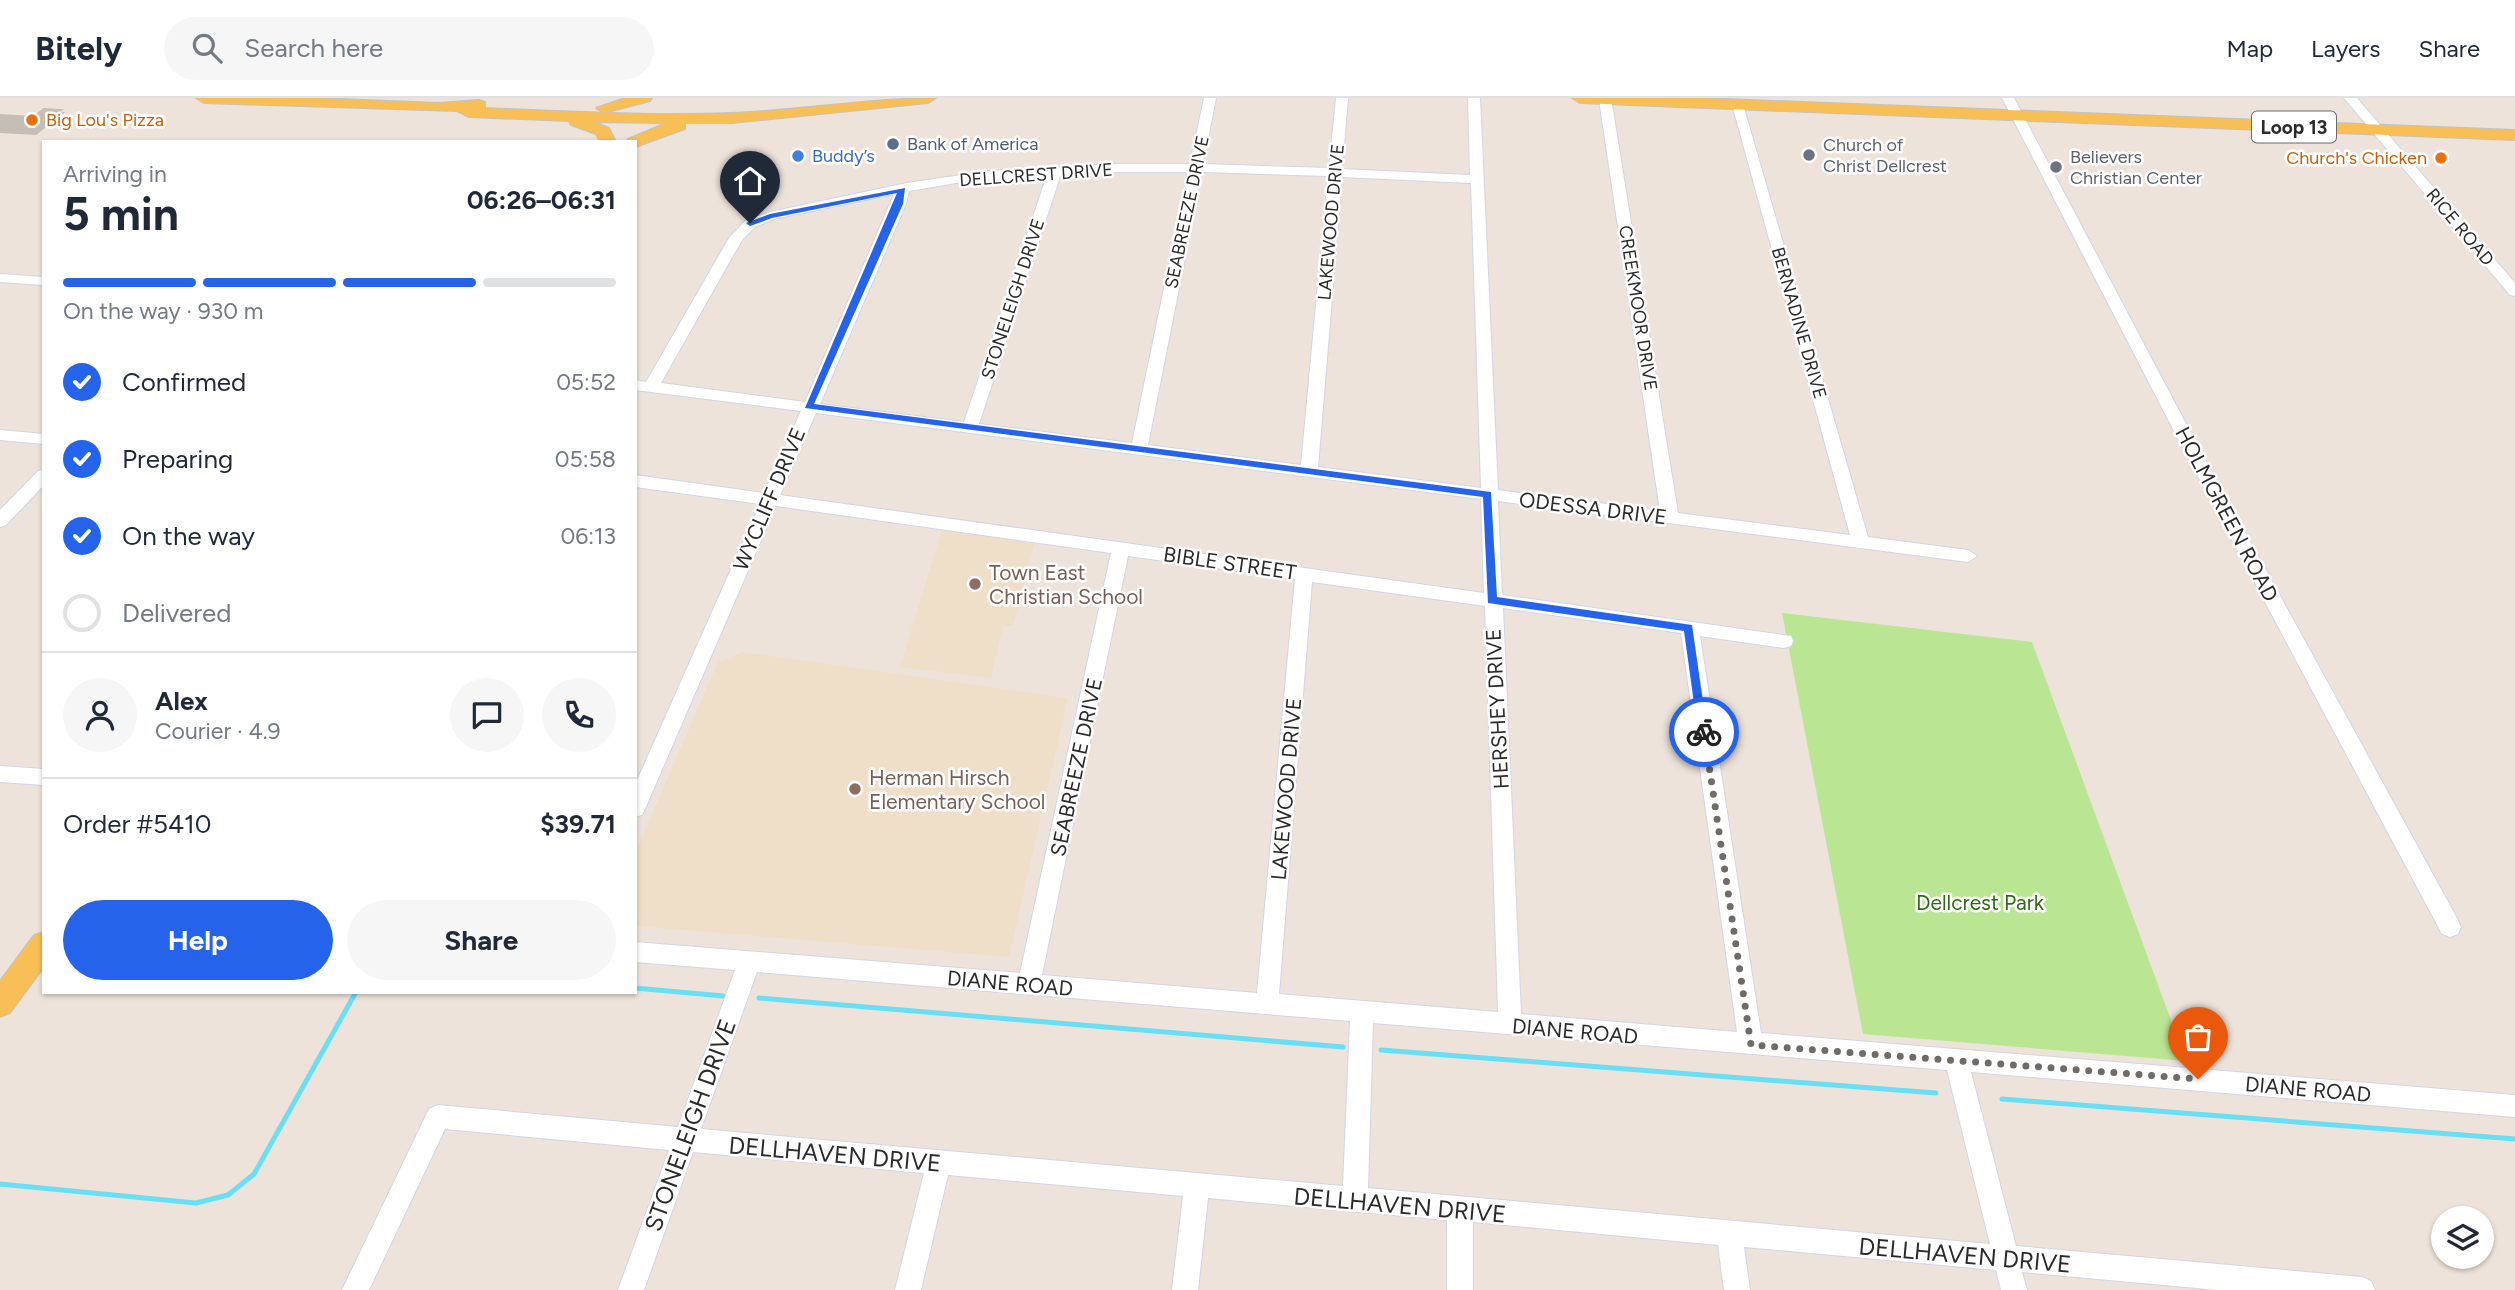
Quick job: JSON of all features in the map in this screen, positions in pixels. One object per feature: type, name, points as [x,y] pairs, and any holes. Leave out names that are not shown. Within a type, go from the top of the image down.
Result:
[{"type":"main road","points":[[204,98],[463,108],[474,105],[566,115],[644,98]]},
{"type":"main road","points":[[637,141],[667,128],[724,118],[928,98]]},
{"type":"main road","name":"Loop 13","points":[[1580,98],[2515,135]]},
{"type":"main road","points":[[627,140],[643,117],[665,99],[695,118]]},
{"type":"main road","points":[[463,108],[469,112],[724,118]]},
{"type":"main road","points":[[597,110],[632,111],[643,117]]},
{"type":"main road","points":[[566,115],[603,131],[607,140]]},
{"type":"main road","points":[[0,1004],[42,947]]},
{"type":"street","name":"SEABREEZE DRIVE","points":[[1139,449],[1210,98]]},
{"type":"street","name":"LAKEWOOD DRIVE","points":[[1309,471],[1342,98]]},
{"type":"street","name":"HERSHEY DRIVE","points":[[1474,98],[1510,1026]]},
{"type":"street","name":"HOLMGREEN ROAD","points":[[2008,98],[2185,437],[2450,927]]},
{"type":"street","name":"RICE ROAD","points":[[2350,98],[2515,292]]},
{"type":"street","name":"CREEKMOOR DRIVE","points":[[1605,99],[1670,518]]},
{"type":"street","name":"BERNADINE DRIVE","points":[[1738,104],[1861,542]]},
{"type":"street","name":"DELLCREST DRIVE","points":[[643,386],[736,238],[750,223],[770,216],[988,175],[1055,171],[1196,168],[1476,178]]},
{"type":"street","name":"STONELEIGH DRIVE","points":[[970,427],[1055,171]]},
{"type":"street","name":"WYCLIFF DRIVE","points":[[637,805],[691,685],[808,406],[899,204],[902,190]]},
{"type":"street","points":[[0,278],[42,281]]},
{"type":"street","name":"ODESSA DRIVE","points":[[643,386],[1968,556]]},
{"type":"street","points":[[0,435],[42,439]]},
{"type":"street","points":[[0,521],[42,477]]},
{"type":"street","name":"BIBLE STREET","points":[[637,481],[1784,641]]},
{"type":"street","name":"SEABREEZE DRIVE","points":[[1029,985],[1121,548]]},
{"type":"street","name":"LAKEWOOD DRIVE","points":[[1268,1004],[1304,573]]},
{"type":"street","points":[[1689,627],[1751,1045]]},
{"type":"street","points":[[0,774],[42,778]]},
{"type":"street","name":"DIANE ROAD","points":[[637,952],[1510,1026],[1956,1059],[2515,1106]]},
{"type":"street","name":"STONELEIGH DRIVE","points":[[631,1290],[750,960]]},
{"type":"street","points":[[1355,1201],[1362,1012]]},
{"type":"street","points":[[1956,1059],[2014,1290]]},
{"type":"street","name":"DELLHAVEN DRIVE","points":[[355,1290],[439,1117],[2006,1258],[2287,1287],[2362,1290]]},
{"type":"street","points":[[908,1290],[939,1163]]},
{"type":"street","points":[[1185,1290],[1197,1187]]},
{"type":"street","points":[[1460,1210],[1460,1290]]},
{"type":"street","points":[[1730,1235],[1737,1290]]},
{"type":"shaded area","name":"Town East Christian School","points":[[942,529],[1035,542],[1013,626],[1003,626],[991,678],[900,667]]},
{"type":"shaded area","name":"Herman Hirsch Elementary School","points":[[742,652],[1068,698],[1009,957],[637,926],[637,848],[718,662]]},
{"type":"green space","name":"Dellcrest Park","points":[[1782,613],[2032,642],[2186,1061],[1863,1034]]},
{"type":"building","name":"Big Lou's Pizza","points":[[44,109],[61,110],[56,113],[62,113],[36,134],[0,132],[0,115],[33,117]]},
{"type":"waterway","points":[[637,988],[723,996]]},
{"type":"waterway","points":[[0,1184],[196,1203],[228,1195],[254,1174],[355,994]]},
{"type":"waterway","points":[[759,998],[1343,1047]]},
{"type":"waterway","points":[[1381,1050],[1936,1093]]},
{"type":"waterway","points":[[2002,1099],[2515,1139]]},
{"type":"way so far","points":[[1704,732],[1751,1045],[2198,1079]]},
{"type":"place","name":"Big Lou's Pizza","points":[[32,120]]},
{"type":"place","name":"Bank of America","points":[[893,144]]},
{"type":"place","name":"Church of Christ Dellcrest","points":[[1809,155]]},
{"type":"place","name":"Buddy’s","points":[[798,156]]},
{"type":"place","name":"Church's Chicken","points":[[2441,158]]},
{"type":"place","name":"Believers Christian Center","points":[[2056,167]]},
{"type":"place","name":"Town East Christian School","points":[[975,584]]},
{"type":"place","name":"Herman Hirsch Elementary School","points":[[855,789]]},
{"type":"route","points":[[750,223],[770,216],[902,190],[899,204],[808,406],[1488,494],[1492,600],[1689,627],[1704,732]]}]
